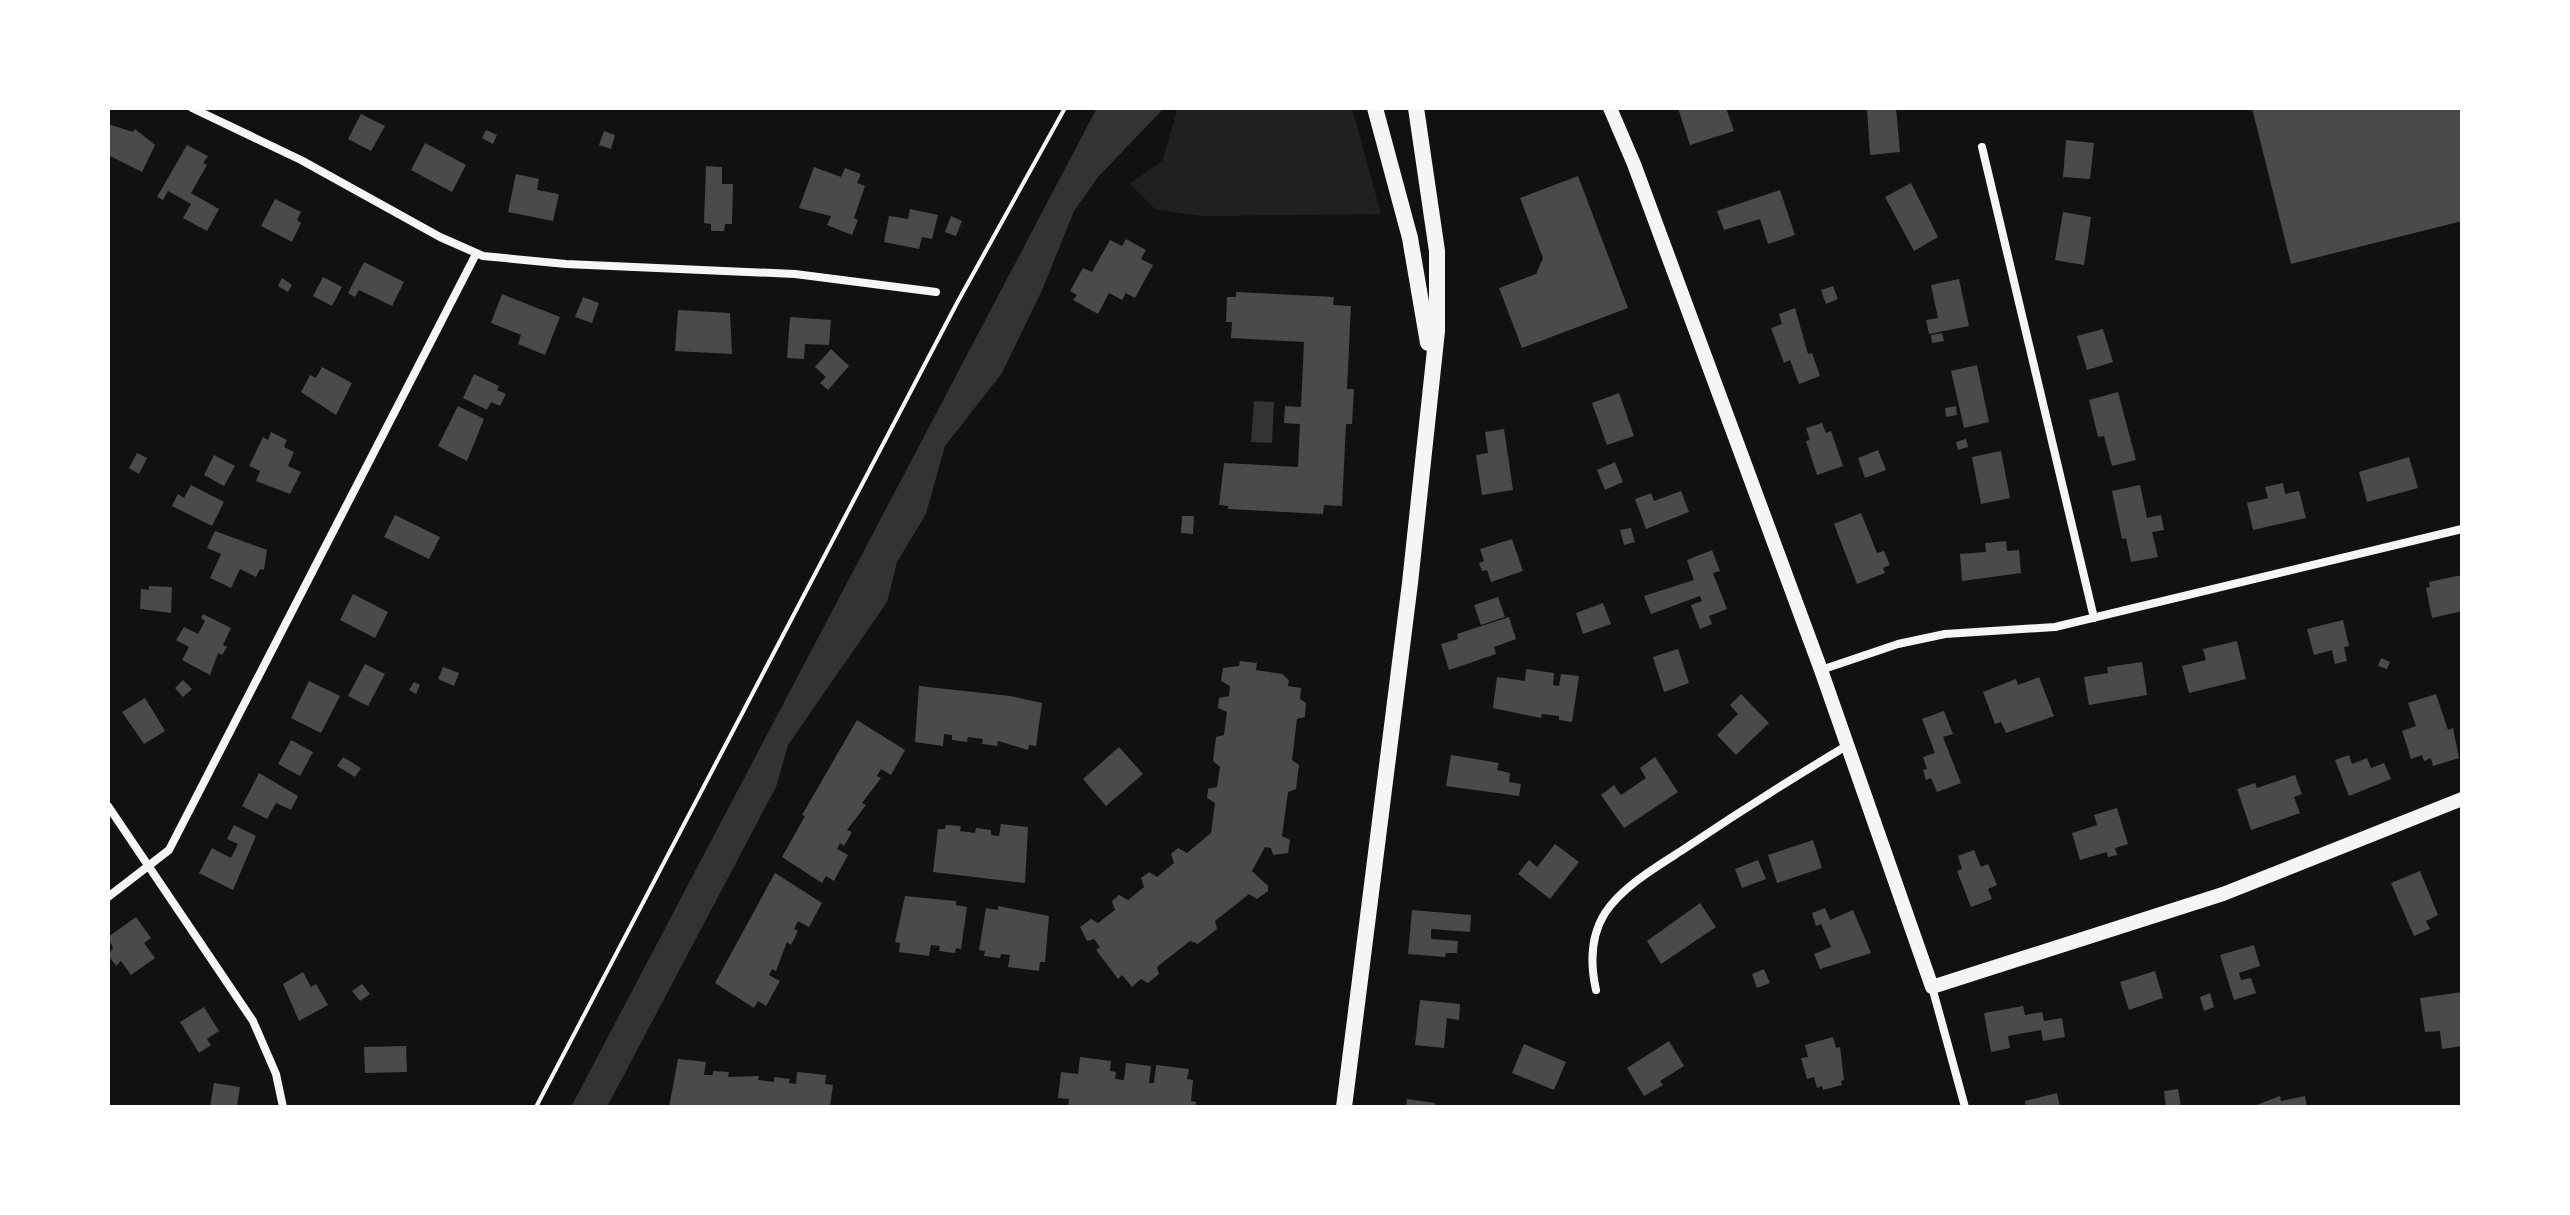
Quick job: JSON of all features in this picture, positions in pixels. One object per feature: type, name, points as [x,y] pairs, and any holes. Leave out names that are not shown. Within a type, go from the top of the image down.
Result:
[{"type":"main road","points":[[1375,108],[1410,238],[1432,369]]},
{"type":"main road","points":[[1344,1107],[1410,583],[1438,307],[1437,251],[1416,108]]},
{"type":"street","points":[[192,108],[301,160],[476,254],[566,264],[769,271],[936,292]]},
{"type":"street","points":[[1610,108],[1634,164],[1848,745],[1932,987],[1965,1107]]},
{"type":"street","points":[[1982,147],[2094,618]]},
{"type":"street","points":[[108,897],[169,850],[476,254]]},
{"type":"street","points":[[1821,670],[1921,639],[2040,629],[2462,529]]},
{"type":"street","points":[[1596,990],[1592,968],[1594,940],[1607,910],[1623,893],[1723,823],[1848,745]]},
{"type":"street","points":[[1932,987],[2209,899],[2462,799]]},
{"type":"street","points":[[108,806],[253,1021],[276,1074],[283,1107]]},
{"type":"path","points":[[536,1107],[957,303],[1065,108]]},
{"type":"shaded area","points":[[1097,108],[1164,108],[1098,177],[1074,211],[1043,288],[1002,373],[945,446],[926,514],[897,562],[887,602],[788,745],[776,787],[607,1107],[571,1107]]},
{"type":"shaded area","points":[[1178,108],[1352,108],[1381,214],[1201,216],[1155,209],[1130,184],[1162,161]]},
{"type":"shaded area","points":[[1254,401],[1274,402],[1272,443],[1251,442]]},
{"type":"building","points":[[1678,108],[1726,108],[1734,131],[1690,145]]},
{"type":"building","points":[[1867,108],[1896,108],[1900,152],[1870,155]]},
{"type":"building","points":[[2252,108],[2462,108],[2462,221],[2291,264]]},
{"type":"building","points":[[361,114],[385,126],[371,151],[348,139]]},
{"type":"building","points":[[108,124],[133,132],[135,129],[155,145],[142,172],[108,155]]},
{"type":"building","points":[[486,130],[497,135],[493,144],[482,138]]},
{"type":"building","points":[[604,131],[615,135],[611,149],[599,145]]},
{"type":"building","points":[[2066,140],[2094,143],[2090,179],[2063,177]]},
{"type":"building","points":[[425,143],[466,165],[452,192],[411,170]]},
{"type":"building","points":[[187,145],[208,156],[203,163],[207,165],[191,193],[219,209],[207,231],[183,218],[191,204],[168,191],[163,200],[157,197]]},
{"type":"building","points":[[706,166],[722,167],[722,184],[733,184],[732,224],[725,224],[724,231],[711,231],[711,224],[704,223]]},
{"type":"building","points":[[814,167],[841,177],[845,168],[861,174],[857,183],[865,186],[854,218],[858,220],[852,235],[827,225],[831,216],[799,208]]},
{"type":"building","points":[[516,174],[539,179],[537,190],[559,194],[553,221],[508,212]]},
{"type":"building","points":[[1578,176],[1628,308],[1522,348],[1499,288],[1536,274],[1543,258],[1520,198]]},
{"type":"building","points":[[1911,183],[1938,237],[1914,251],[1885,197]]},
{"type":"building","points":[[1780,190],[1795,235],[1768,244],[1760,219],[1724,230],[1717,211]]},
{"type":"building","points":[[275,199],[301,212],[297,220],[301,223],[292,242],[261,226]]},
{"type":"building","points":[[910,209],[938,215],[932,239],[922,237],[919,249],[884,242],[889,216],[908,219]]},
{"type":"building","points":[[2063,212],[2091,217],[2084,265],[2055,260]]},
{"type":"building","points":[[951,216],[962,221],[956,236],[945,232]]},
{"type":"building","points":[[1126,239],[1146,250],[1141,259],[1153,265],[1135,298],[1126,293],[1122,300],[1109,293],[1098,314],[1073,300],[1077,295],[1070,291],[1083,268],[1092,272],[1110,240],[1122,246]]},
{"type":"building","points":[[364,262],[404,282],[392,306],[359,290],[355,297],[348,293]]},
{"type":"building","points":[[323,277],[342,287],[332,306],[313,296]]},
{"type":"building","points":[[282,278],[292,285],[288,292],[278,286]]},
{"type":"building","points":[[1959,279],[1969,326],[1929,334],[1926,320],[1938,318],[1931,285]]},
{"type":"building","points":[[1833,286],[1838,299],[1826,304],[1821,290]]},
{"type":"building","points":[[1236,292],[1334,297],[1333,305],[1351,306],[1347,389],[1354,389],[1352,424],[1346,424],[1342,506],[1324,505],[1323,514],[1228,509],[1228,506],[1219,505],[1224,463],[1298,467],[1300,424],[1284,423],[1285,406],[1301,407],[1304,342],[1231,338],[1232,322],[1226,322],[1227,297],[1236,297]]},
{"type":"building","points":[[502,294],[560,317],[545,355],[518,344],[521,335],[491,323]]},
{"type":"building","points":[[583,297],[599,303],[592,323],[575,317]]},
{"type":"building","points":[[1795,308],[1808,354],[1812,353],[1820,376],[1799,384],[1790,360],[1784,363],[1771,328],[1782,324],[1779,314]]},
{"type":"building","points":[[678,310],[730,313],[732,354],[675,351]]},
{"type":"building","points":[[790,317],[831,320],[829,345],[805,344],[804,359],[787,358]]},
{"type":"building","points":[[2103,329],[2113,362],[2087,370],[2077,336]]},
{"type":"building","points":[[1942,333],[1944,341],[1932,343],[1931,335]]},
{"type":"building","points":[[831,349],[849,366],[828,390],[820,383],[826,377],[815,367]]},
{"type":"building","points":[[1977,365],[1989,422],[1964,428],[1951,371]]},
{"type":"building","points":[[322,367],[352,383],[336,415],[301,392],[310,375],[316,378]]},
{"type":"building","points":[[474,374],[499,386],[497,390],[506,394],[500,406],[491,402],[487,410],[463,398]]},
{"type":"building","points":[[2118,392],[2136,460],[2112,466],[2104,436],[2098,437],[2089,400]]},
{"type":"building","points":[[1619,393],[1634,436],[1607,445],[1592,403]]},
{"type":"building","points":[[458,406],[484,419],[467,461],[438,446]]},
{"type":"building","points":[[1956,406],[1957,415],[1946,417],[1945,408]]},
{"type":"building","points":[[1822,423],[1826,433],[1831,431],[1843,466],[1817,475],[1806,441],[1810,440],[1806,428]]},
{"type":"building","points":[[1504,429],[1513,490],[1482,495],[1476,455],[1488,453],[1485,432]]},
{"type":"building","points":[[271,432],[287,440],[284,447],[294,452],[288,466],[301,472],[290,494],[256,481],[260,471],[249,466],[263,437],[268,440]]},
{"type":"building","points":[[1966,439],[1968,447],[1958,450],[1956,442]]},
{"type":"building","points":[[1878,450],[1886,470],[1865,478],[1858,458]]},
{"type":"building","points":[[2001,451],[2010,498],[1981,504],[1972,457]]},
{"type":"building","points":[[137,453],[147,458],[139,474],[129,468]]},
{"type":"building","points":[[214,455],[235,466],[224,486],[204,475]]},
{"type":"building","points":[[2409,457],[2418,488],[2367,502],[2359,472]]},
{"type":"building","points":[[1615,462],[1623,482],[1605,490],[1597,470]]},
{"type":"building","points":[[2283,483],[2285,494],[2299,491],[2306,518],[2253,530],[2247,503],[2268,498],[2265,487]]},
{"type":"building","points":[[191,485],[224,502],[212,526],[172,506],[178,494],[184,498]]},
{"type":"building","points":[[2140,485],[2147,518],[2161,515],[2164,530],[2152,532],[2158,557],[2131,562],[2126,538],[2122,539],[2112,491]]},
{"type":"building","points":[[1681,491],[1689,512],[1646,529],[1635,499],[1651,493],[1654,501]]},
{"type":"building","points":[[1861,513],[1877,553],[1884,551],[1890,565],[1883,568],[1885,573],[1857,584],[1834,524]]},
{"type":"building","points":[[395,515],[440,537],[429,559],[384,537]]},
{"type":"building","points":[[1182,516],[1194,516],[1193,534],[1181,533]]},
{"type":"building","points":[[1631,528],[1635,542],[1624,545],[1620,530]]},
{"type":"building","points":[[215,531],[267,550],[264,570],[260,569],[256,577],[240,569],[231,588],[210,578],[221,554],[207,548]]},
{"type":"building","points":[[1512,539],[1523,571],[1491,582],[1487,570],[1482,571],[1479,563],[1484,561],[1480,549]]},
{"type":"building","points":[[2006,541],[2007,551],[2019,550],[2021,573],[1962,581],[1960,554],[1986,552],[1985,543]]},
{"type":"building","points":[[1712,550],[1720,571],[1713,573],[1727,609],[1709,616],[1712,624],[1700,629],[1691,605],[1702,601],[1700,596],[1651,614],[1644,596],[1694,580],[1687,560]]},
{"type":"building","points":[[2462,575],[2462,611],[2432,618],[2426,588],[2430,587],[2429,582]]},
{"type":"building","points":[[149,586],[172,587],[171,613],[140,609],[141,589],[149,590]]},
{"type":"building","points":[[353,594],[388,612],[375,638],[340,620]]},
{"type":"building","points":[[1498,597],[1505,617],[1481,625],[1474,605]]},
{"type":"building","points":[[1603,603],[1611,624],[1583,634],[1576,613]]},
{"type":"building","points":[[203,614],[231,628],[223,645],[227,647],[222,655],[218,653],[210,675],[182,660],[189,647],[176,640],[184,627],[198,634],[205,621],[201,618]]},
{"type":"building","points":[[1509,617],[1516,639],[1494,647],[1496,654],[1449,670],[1441,644],[1458,639],[1457,634]]},
{"type":"building","points":[[2343,620],[2349,646],[2344,647],[2347,661],[2335,664],[2332,650],[2314,655],[2307,629]]},
{"type":"building","points":[[2237,641],[2246,679],[2189,693],[2182,666],[2206,660],[2203,649]]},
{"type":"building","points":[[1678,649],[1689,683],[1664,692],[1653,657]]},
{"type":"building","points":[[2381,658],[2390,662],[2387,669],[2378,666]]},
{"type":"building","points":[[1240,661],[1257,663],[1256,670],[1282,674],[1289,680],[1288,686],[1301,688],[1300,699],[1306,703],[1305,717],[1297,719],[1292,760],[1299,765],[1296,789],[1288,792],[1282,836],[1290,840],[1288,853],[1273,855],[1271,848],[1265,847],[1252,871],[1268,886],[1268,891],[1257,899],[1249,894],[1215,921],[1217,929],[1198,944],[1190,941],[1157,967],[1159,974],[1148,983],[1141,979],[1132,987],[1122,975],[1118,979],[1096,950],[1100,947],[1094,939],[1087,941],[1080,927],[1091,919],[1098,923],[1115,910],[1112,901],[1119,895],[1128,900],[1144,887],[1141,878],[1149,872],[1157,877],[1174,863],[1171,854],[1178,848],[1187,853],[1211,833],[1215,803],[1207,798],[1208,789],[1217,787],[1220,767],[1213,761],[1216,737],[1224,735],[1227,712],[1218,708],[1219,698],[1229,696],[1230,686],[1221,681],[1223,668],[1239,666]]},
{"type":"building","points":[[2142,662],[2147,695],[2089,705],[2084,677],[2108,673],[2107,667]]},
{"type":"building","points":[[365,664],[385,674],[368,706],[348,696]]},
{"type":"building","points":[[443,667],[459,673],[454,686],[438,679]]},
{"type":"building","points":[[1526,669],[1554,673],[1553,685],[1559,686],[1561,674],[1579,676],[1572,722],[1559,720],[1559,716],[1542,714],[1541,718],[1493,708],[1497,677],[1525,681]]},
{"type":"building","points":[[2039,677],[2054,716],[2006,733],[2001,722],[1995,724],[1983,692],[2016,679],[2018,685]]},
{"type":"building","points":[[183,680],[192,689],[183,697],[175,688]]},
{"type":"building","points":[[309,681],[340,696],[321,733],[291,718]]},
{"type":"building","points":[[414,682],[420,685],[416,694],[409,690]]},
{"type":"building","points":[[919,686],[1010,696],[1042,703],[1036,746],[1029,745],[1028,750],[998,741],[997,746],[982,744],[983,739],[968,737],[967,742],[952,740],[952,735],[944,734],[943,746],[915,742]]},
{"type":"building","points":[[1741,694],[1769,723],[1736,755],[1717,735],[1738,714],[1730,705]]},
{"type":"building","points":[[2436,694],[2448,730],[2453,728],[2459,758],[2433,766],[2431,758],[2424,761],[2422,755],[2411,759],[2402,731],[2416,726],[2408,703]]},
{"type":"building","points":[[145,698],[165,731],[144,744],[122,712]]},
{"type":"building","points":[[1944,711],[1953,734],[1943,737],[1961,783],[1937,792],[1931,778],[1926,780],[1923,770],[1927,769],[1923,757],[1935,753],[1922,719]]},
{"type":"building","points":[[857,720],[905,750],[891,775],[881,769],[877,776],[881,778],[862,803],[866,805],[847,830],[852,832],[844,846],[840,843],[837,849],[848,855],[834,881],[826,876],[822,883],[782,857],[805,816],[802,815]]},
{"type":"building","points":[[291,740],[313,752],[300,776],[278,764]]},
{"type":"building","points":[[1119,747],[1143,774],[1106,806],[1083,779]]},
{"type":"building","points":[[1451,755],[1499,763],[1497,770],[1510,773],[1509,782],[1521,784],[1519,796],[1446,786]]},
{"type":"building","points":[[2349,755],[2352,764],[2367,758],[2371,768],[2384,763],[2391,779],[2349,796],[2335,760]]},
{"type":"building","points":[[343,757],[361,768],[355,777],[337,766]]},
{"type":"building","points":[[1655,757],[1678,792],[1624,828],[1601,795],[1614,785],[1621,795],[1646,778],[1640,768]]},
{"type":"building","points":[[259,773],[298,796],[291,810],[276,803],[267,819],[242,806]]},
{"type":"building","points":[[2295,775],[2302,794],[2294,797],[2300,813],[2251,830],[2237,789],[2255,783],[2257,788]]},
{"type":"building","points":[[2117,808],[2128,844],[2115,848],[2117,855],[2108,857],[2107,852],[2080,860],[2072,833],[2097,825],[2094,815]]},
{"type":"building","points":[[1001,824],[1028,827],[1025,883],[933,872],[938,829],[945,829],[946,825],[961,826],[960,831],[975,833],[976,828],[991,830],[991,835],[999,836]]},
{"type":"building","points":[[234,825],[256,836],[233,890],[199,873],[212,848],[231,858],[238,844],[227,839]]},
{"type":"building","points":[[1813,840],[1822,868],[1777,883],[1768,855]]},
{"type":"building","points":[[1555,844],[1579,862],[1550,899],[1518,874],[1529,860],[1537,867]]},
{"type":"building","points":[[1974,850],[1981,867],[1988,864],[1997,885],[1988,889],[1992,899],[1971,907],[1957,871],[1962,869],[1958,856]]},
{"type":"building","points":[[1758,860],[1766,879],[1742,888],[1735,869]]},
{"type":"building","points":[[2420,871],[2438,915],[2426,921],[2430,929],[2414,936],[2391,883]]},
{"type":"building","points":[[775,873],[822,903],[809,927],[798,921],[794,929],[798,931],[791,945],[787,942],[776,971],[772,969],[769,975],[780,981],[766,1006],[758,1001],[754,1008],[715,983]]},
{"type":"building","points":[[905,896],[956,901],[956,905],[967,907],[961,949],[956,948],[955,953],[939,951],[940,946],[931,945],[929,956],[899,952],[900,943],[895,942]]},
{"type":"building","points":[[1700,903],[1716,927],[1661,964],[1647,941]]},
{"type":"building","points":[[998,906],[1049,916],[1045,962],[1040,962],[1039,971],[1008,967],[1010,955],[1001,954],[1000,958],[984,956],[985,951],[979,950],[986,908],[998,910]]},
{"type":"building","points":[[1825,908],[1830,920],[1853,910],[1871,953],[1820,969],[1814,954],[1831,947],[1821,924],[1816,926],[1812,913]]},
{"type":"building","points":[[1412,910],[1471,915],[1470,932],[1431,929],[1431,939],[1458,941],[1457,953],[1446,953],[1445,957],[1408,954]]},
{"type":"building","points":[[136,917],[151,938],[144,943],[155,958],[131,975],[121,961],[116,966],[108,955],[113,948],[108,937]]},
{"type":"building","points":[[2254,945],[2260,966],[2239,973],[2241,980],[2251,978],[2256,993],[2234,1000],[2220,955]]},
{"type":"building","points":[[1764,969],[1770,983],[1757,988],[1752,974]]},
{"type":"building","points":[[2155,971],[2163,998],[2129,1010],[2120,982]]},
{"type":"building","points":[[303,972],[311,987],[316,984],[328,1005],[299,1021],[283,984]]},
{"type":"building","points":[[362,984],[370,994],[360,1001],[352,991]]},
{"type":"building","points":[[2462,992],[2462,1046],[2442,1049],[2440,1031],[2425,1032],[2420,998]]},
{"type":"building","points":[[2210,993],[2214,1007],[2204,1011],[2200,997]]},
{"type":"building","points":[[1420,1000],[1460,1004],[1459,1020],[1447,1018],[1444,1048],[1415,1045]]},
{"type":"building","points":[[2023,1006],[2025,1015],[2042,1012],[2044,1021],[2062,1018],[2065,1037],[2043,1041],[2041,1030],[2008,1036],[2010,1048],[1991,1052],[1984,1013]]},
{"type":"building","points":[[204,1007],[219,1031],[207,1039],[211,1045],[199,1053],[180,1022]]},
{"type":"building","points":[[1833,1037],[1836,1048],[1840,1047],[1844,1080],[1841,1081],[1842,1085],[1823,1090],[1822,1086],[1817,1088],[1814,1077],[1807,1079],[1801,1058],[1808,1057],[1805,1045]]},
{"type":"building","points":[[1669,1041],[1684,1066],[1660,1081],[1663,1085],[1644,1096],[1627,1068]]},
{"type":"building","points":[[1524,1044],[1566,1062],[1554,1090],[1512,1073]]},
{"type":"building","points":[[406,1046],[407,1072],[365,1073],[364,1047]]},
{"type":"building","points":[[1080,1057],[1111,1061],[1110,1071],[1116,1072],[1115,1079],[1124,1080],[1126,1063],[1151,1066],[1149,1083],[1154,1083],[1156,1065],[1189,1069],[1187,1079],[1193,1080],[1191,1101],[1196,1102],[1196,1107],[1068,1107],[1069,1099],[1058,1098],[1061,1072],[1078,1074]]},
{"type":"building","points":[[678,1059],[706,1062],[704,1075],[713,1075],[713,1071],[729,1072],[728,1077],[759,1076],[758,1080],[774,1082],[774,1077],[790,1079],[789,1083],[796,1084],[797,1072],[826,1075],[825,1084],[833,1085],[830,1106],[669,1107]]},
{"type":"building","points":[[214,1083],[240,1087],[237,1107],[210,1107]]},
{"type":"building","points":[[2178,1089],[2181,1107],[2166,1107],[2164,1091]]},
{"type":"building","points":[[2057,1093],[2060,1107],[2026,1107],[2025,1101]]},
{"type":"building","points":[[2280,1096],[2281,1101],[2305,1096],[2307,1107],[2251,1107]]},
{"type":"building","points":[[1407,1099],[1435,1103],[1435,1107],[1406,1107]]}]
